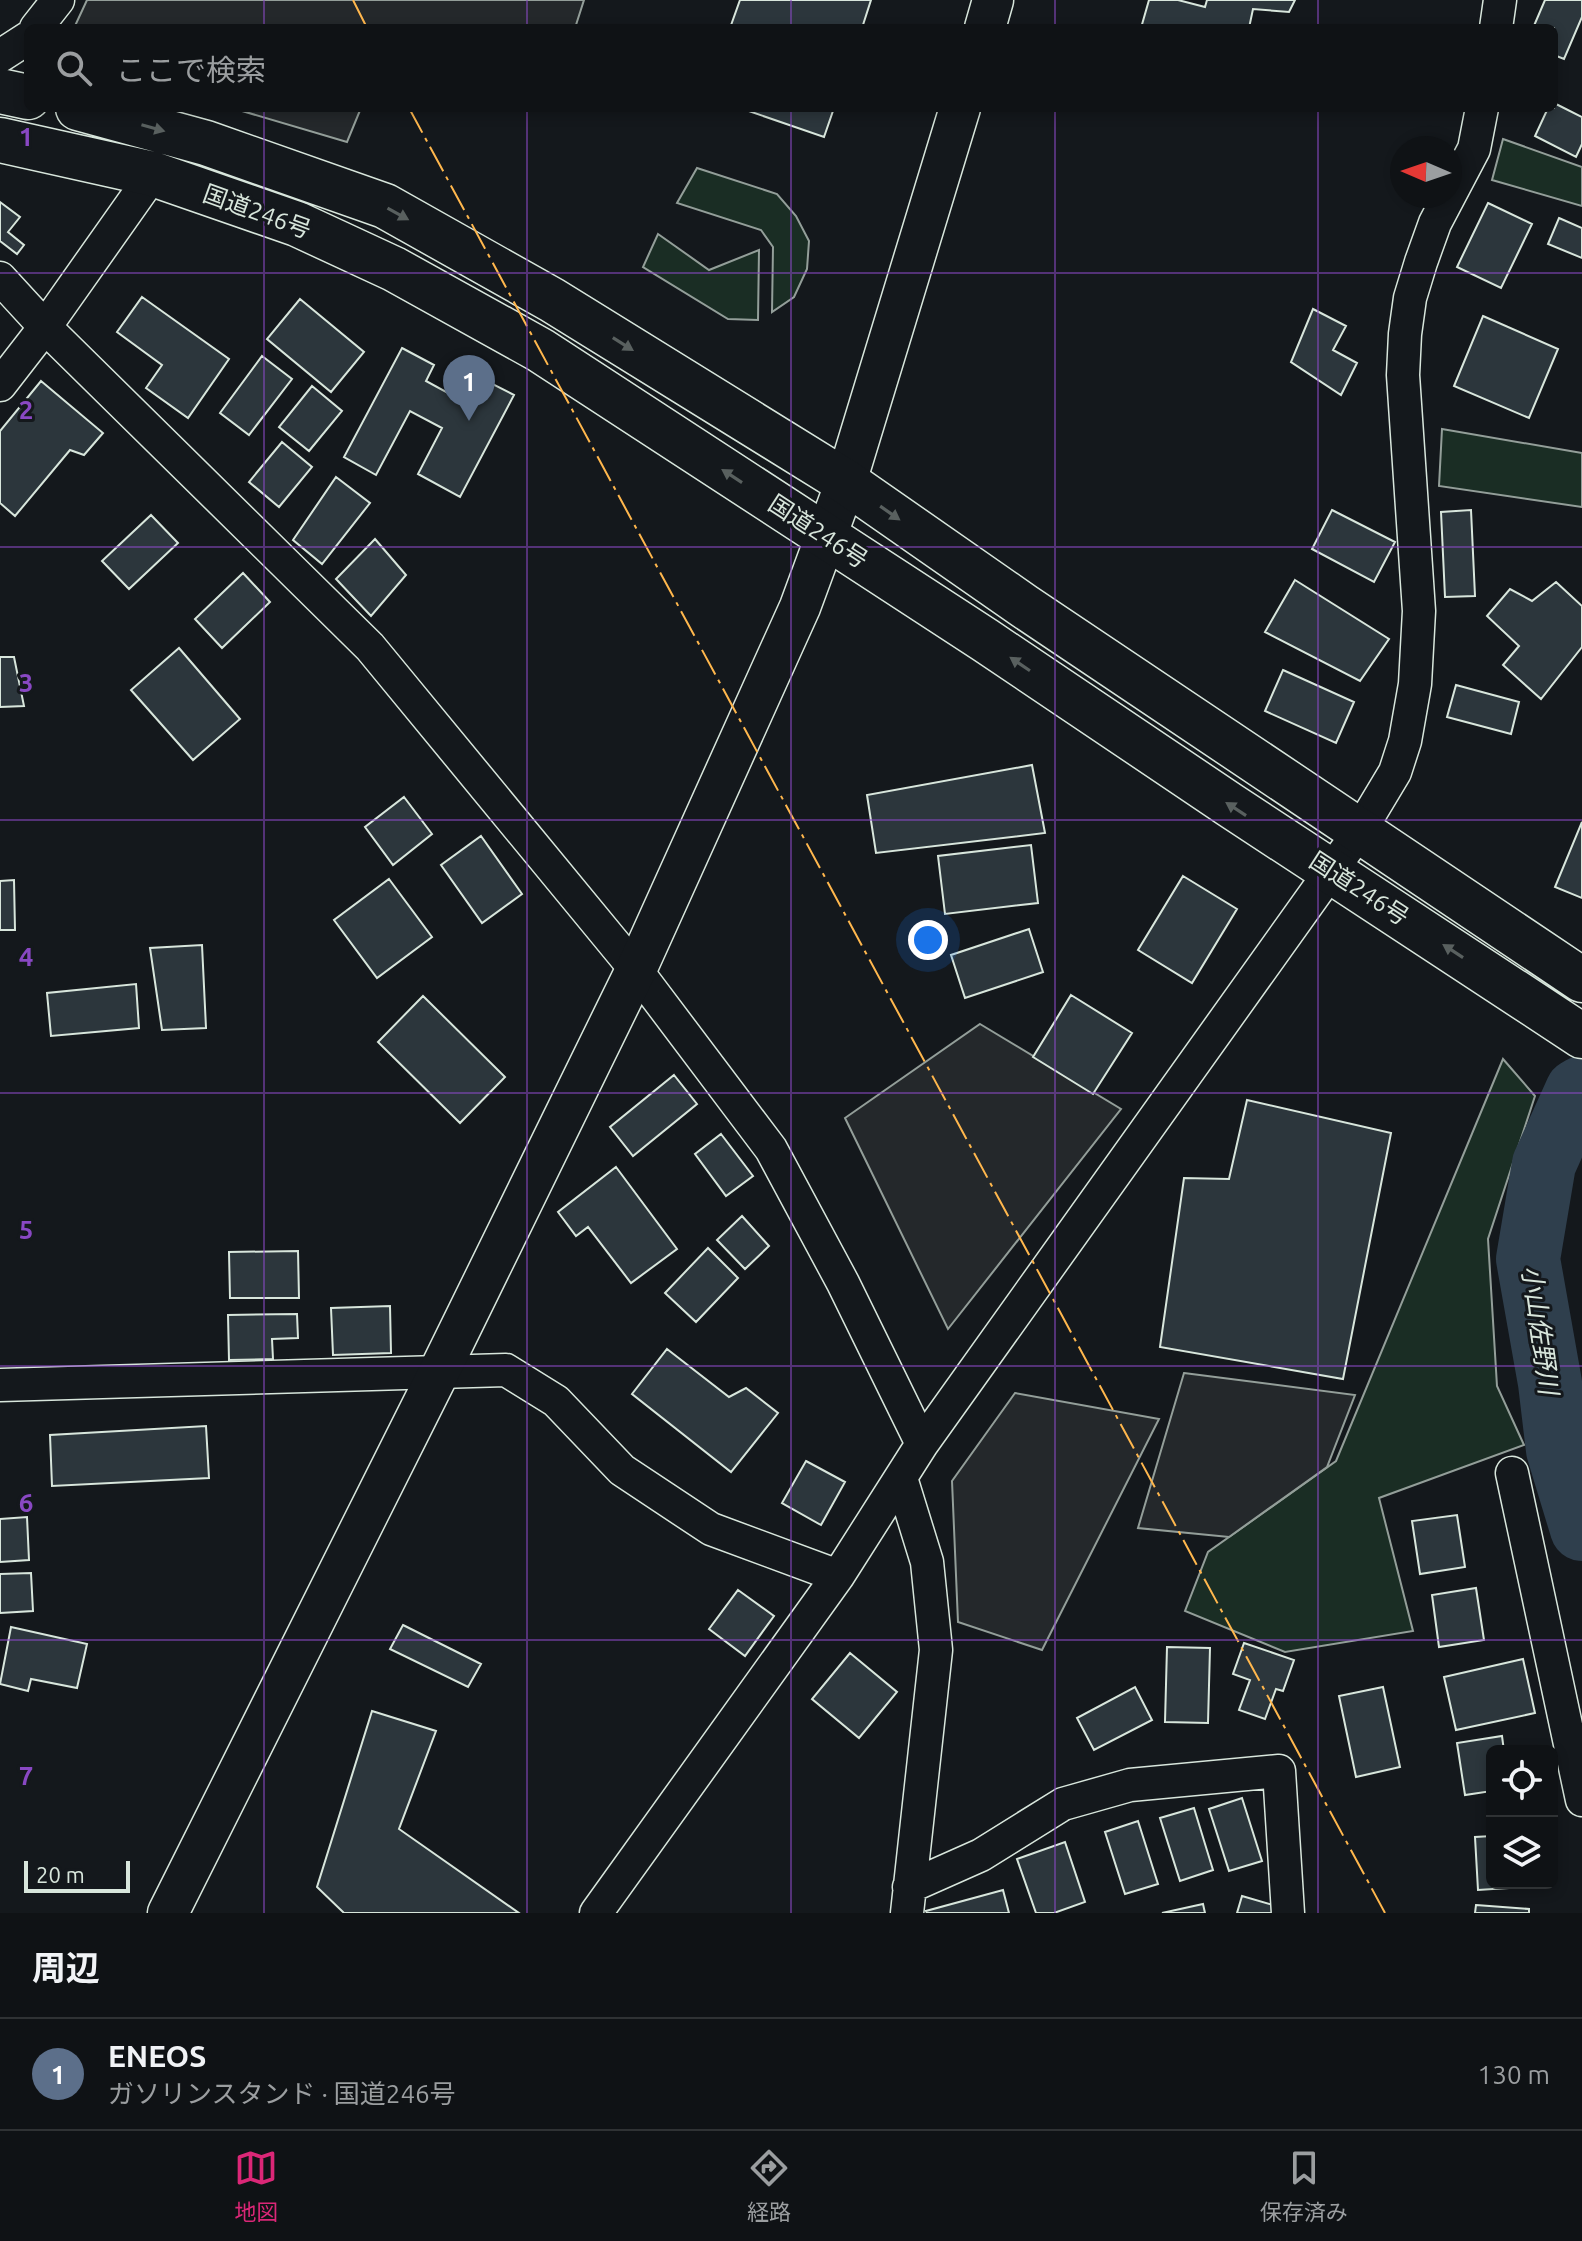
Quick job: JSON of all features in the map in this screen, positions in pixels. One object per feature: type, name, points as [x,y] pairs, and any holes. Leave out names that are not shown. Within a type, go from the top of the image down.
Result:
[{"type":"highway","points":[[0,91],[24,96]]},
{"type":"highway","name":"国道246号","points":[[93,112],[206,143],[385,206],[552,300],[846,482],[1037,615],[1569,971]]},
{"type":"highway","name":"国道246号","points":[[0,140],[153,174],[297,224],[394,269],[540,350],[985,640],[1582,1036]]},
{"type":"street","points":[[39,24],[58,0]]},
{"type":"street","points":[[986,24],[993,0]]},
{"type":"street","points":[[1497,24],[1500,0]]},
{"type":"street","points":[[0,56],[24,41]]},
{"type":"street","points":[[168,1913],[636,970],[800,607],[846,482],[959,112]]},
{"type":"street","points":[[596,1913],[838,1576],[922,1444],[1332,872],[1395,772],[1408,730],[1415,684],[1419,611],[1403,375],[1410,298],[1435,223],[1474,149],[1481,112]]},
{"type":"street","points":[[0,385],[153,174]]},
{"type":"street","points":[[0,278],[45,327],[370,647],[636,970],[771,1149],[843,1283],[922,1444]]},
{"type":"street","points":[[0,1385],[506,1370],[556,1401],[622,1470],[711,1529],[838,1576]]},
{"type":"street","points":[[1512,1473],[1582,1800]]},
{"type":"street","points":[[901,1478],[927,1562],[936,1650],[908,1900]]},
{"type":"street","points":[[908,1900],[1063,1804],[1130,1785],[1279,1771],[1288,1913]]},
{"type":"green space","points":[[1503,139],[1582,167],[1582,206],[1492,180]]},
{"type":"green space","points":[[697,168],[777,194],[796,216],[809,241],[807,269],[794,297],[772,312],[773,247],[761,230],[677,203]]},
{"type":"green space","points":[[658,234],[709,270],[759,250],[758,320],[728,319],[643,267]]},
{"type":"green space","points":[[1442,429],[1582,453],[1582,507],[1439,486]]},
{"type":"green space","points":[[1503,1059],[1535,1096],[1488,1239],[1497,1386],[1524,1445],[1379,1498],[1413,1631],[1285,1652],[1185,1611],[1208,1552],[1336,1461]]},
{"type":"shaded area","points":[[87,0],[584,0],[576,24],[76,24]]},
{"type":"shaded area","points":[[246,112],[359,112],[347,142]]},
{"type":"shaded area","points":[[980,1024],[1121,1109],[948,1329],[845,1118]]},
{"type":"shaded area","points":[[1184,1373],[1355,1395],[1327,1467],[1229,1537],[1138,1528]]},
{"type":"shaded area","points":[[1015,1393],[1159,1419],[1042,1650],[958,1622],[952,1481]]},
{"type":"building","points":[[740,0],[871,0],[863,24],[731,24]]},
{"type":"building","points":[[1149,0],[1178,0],[1205,7],[1207,0],[1295,0],[1289,12],[1253,9],[1250,24],[1142,24]]},
{"type":"building","points":[[1545,0],[1582,0],[1582,17],[1564,59],[1558,57],[1558,24],[1535,24]]},
{"type":"building","points":[[1558,105],[1582,117],[1582,144],[1576,157],[1535,136],[1546,112],[1558,112]]},
{"type":"building","points":[[752,112],[833,112],[824,137]]},
{"type":"building","points":[[0,202],[20,217],[8,232],[24,245],[17,254],[0,241]]},
{"type":"building","points":[[1488,203],[1532,224],[1501,288],[1457,267]]},
{"type":"building","points":[[1559,218],[1582,228],[1582,258],[1548,244]]},
{"type":"building","points":[[142,297],[229,359],[188,418],[146,388],[162,365],[117,332]]},
{"type":"building","points":[[300,299],[364,352],[331,392],[267,339]]},
{"type":"building","points":[[1313,309],[1346,326],[1333,350],[1357,363],[1341,395],[1291,362]]},
{"type":"building","points":[[1483,316],[1558,349],[1529,418],[1454,386]]},
{"type":"building","points":[[402,348],[434,365],[426,381],[457,398],[471,373],[514,395],[460,497],[418,474],[442,428],[410,411],[376,475],[344,457]]},
{"type":"building","points":[[262,356],[292,379],[249,435],[220,413]]},
{"type":"building","points":[[41,381],[103,433],[84,455],[70,450],[15,516],[0,503],[0,431]]},
{"type":"building","points":[[312,386],[342,411],[309,451],[279,427]]},
{"type":"building","points":[[282,442],[312,467],[279,507],[249,482]]},
{"type":"building","points":[[336,477],[370,503],[322,564],[293,540]]},
{"type":"building","points":[[1332,510],[1395,542],[1374,582],[1312,549]]},
{"type":"building","points":[[1471,510],[1475,596],[1445,597],[1441,512]]},
{"type":"building","points":[[151,515],[178,543],[129,589],[102,561]]},
{"type":"building","points":[[375,539],[406,575],[371,616],[336,579]]},
{"type":"building","points":[[243,573],[270,602],[222,648],[195,619]]},
{"type":"building","points":[[1295,580],[1389,639],[1360,681],[1265,632]]},
{"type":"building","points":[[1556,582],[1582,606],[1582,647],[1541,699],[1503,665],[1519,646],[1487,616],[1510,589],[1532,601]]},
{"type":"building","points":[[179,648],[240,719],[193,760],[131,690]]},
{"type":"building","points":[[0,657],[14,657],[24,706],[0,707]]},
{"type":"building","points":[[1283,670],[1354,702],[1336,743],[1265,711]]},
{"type":"building","points":[[1456,685],[1519,702],[1511,734],[1447,717]]},
{"type":"building","points":[[1032,765],[1045,833],[876,853],[867,795]]},
{"type":"building","points":[[404,797],[432,834],[393,865],[365,827]]},
{"type":"building","points":[[1582,822],[1582,898],[1555,887]]},
{"type":"building","points":[[481,836],[522,894],[482,923],[441,865]]},
{"type":"building","points":[[1031,845],[1038,903],[945,914],[938,856]]},
{"type":"building","points":[[1183,876],[1237,909],[1192,983],[1138,950]]},
{"type":"building","points":[[389,879],[432,937],[377,978],[334,920]]},
{"type":"building","points":[[14,880],[15,930],[0,930],[0,881]]},
{"type":"building","points":[[1029,929],[1043,972],[965,998],[951,955]]},
{"type":"building","points":[[202,945],[206,1028],[162,1030],[150,948]]},
{"type":"building","points":[[136,984],[139,1028],[51,1036],[47,993]]},
{"type":"building","points":[[1071,995],[1132,1033],[1093,1094],[1033,1057]]},
{"type":"building","points":[[423,996],[505,1077],[460,1123],[378,1042]]},
{"type":"building","points":[[674,1075],[697,1104],[633,1156],[610,1127]]},
{"type":"building","points":[[1247,1100],[1391,1133],[1343,1379],[1160,1347],[1184,1178],[1229,1179]]},
{"type":"building","points":[[721,1134],[753,1176],[726,1196],[695,1154]]},
{"type":"building","points":[[616,1167],[677,1249],[631,1283],[588,1227],[576,1236],[558,1212]]},
{"type":"building","points":[[742,1216],[769,1246],[745,1269],[717,1240]]},
{"type":"building","points":[[708,1248],[738,1278],[696,1322],[665,1293]]},
{"type":"building","points":[[298,1251],[299,1298],[230,1298],[229,1252]]},
{"type":"building","points":[[390,1306],[391,1353],[333,1355],[331,1308]]},
{"type":"building","points":[[297,1314],[298,1338],[272,1339],[273,1359],[229,1360],[228,1315]]},
{"type":"building","points":[[667,1349],[729,1397],[746,1388],[778,1413],[731,1472],[632,1394]]},
{"type":"building","points":[[206,1426],[209,1478],[52,1486],[50,1435]]},
{"type":"building","points":[[806,1461],[845,1482],[821,1525],[782,1503]]},
{"type":"building","points":[[1457,1515],[1465,1567],[1420,1574],[1412,1521]]},
{"type":"building","points":[[27,1517],[29,1560],[0,1562],[0,1519]]},
{"type":"building","points":[[31,1573],[33,1611],[0,1613],[0,1574]]},
{"type":"building","points":[[1476,1588],[1484,1640],[1439,1647],[1432,1595]]},
{"type":"building","points":[[738,1590],[774,1616],[745,1656],[709,1629]]},
{"type":"building","points":[[403,1625],[481,1664],[468,1687],[390,1649]]},
{"type":"building","points":[[11,1627],[87,1644],[77,1688],[31,1679],[28,1691],[0,1684]]},
{"type":"building","points":[[1244,1643],[1294,1660],[1283,1691],[1276,1689],[1265,1719],[1239,1710],[1250,1680],[1233,1674]]},
{"type":"building","points":[[1167,1647],[1210,1648],[1208,1723],[1165,1722]]},
{"type":"building","points":[[850,1653],[897,1692],[859,1738],[812,1699]]},
{"type":"building","points":[[1523,1659],[1535,1713],[1456,1730],[1444,1677]]},
{"type":"building","points":[[1135,1687],[1152,1720],[1094,1750],[1077,1718]]},
{"type":"building","points":[[1383,1687],[1400,1767],[1356,1777],[1339,1696]]},
{"type":"building","points":[[372,1711],[436,1731],[399,1829],[519,1913],[344,1913],[317,1887]]},
{"type":"building","points":[[1502,1736],[1503,1745],[1486,1745],[1486,1792],[1465,1795],[1457,1743]]},
{"type":"building","points":[[1242,1798],[1262,1861],[1229,1871],[1209,1809]]},
{"type":"building","points":[[1194,1808],[1213,1870],[1180,1881],[1160,1818]]},
{"type":"building","points":[[1138,1821],[1158,1884],[1125,1894],[1105,1832]]},
{"type":"building","points":[[1486,1836],[1486,1889],[1493,1889],[1478,1890],[1475,1837]]},
{"type":"building","points":[[1065,1842],[1085,1902],[1054,1913],[1036,1913],[1017,1859]]},
{"type":"building","points":[[1003,1890],[1009,1913],[926,1911]]},
{"type":"building","points":[[1242,1896],[1276,1906],[1274,1913],[1237,1913]]},
{"type":"building","points":[[1203,1904],[1205,1913],[1162,1913]]},
{"type":"building","points":[[1476,1905],[1529,1909],[1529,1913],[1475,1913]]},
{"type":"waterway","name":"小山佐野川","points":[[1582,1088],[1577,1091],[1544,1164],[1528,1259],[1550,1383],[1558,1450],[1582,1529]]},
{"type":"power","points":[[353,0],[365,24]]},
{"type":"power","points":[[411,112],[1385,1913]]},
{"type":"place","name":"ENEOS","points":[[469,421]]}]
